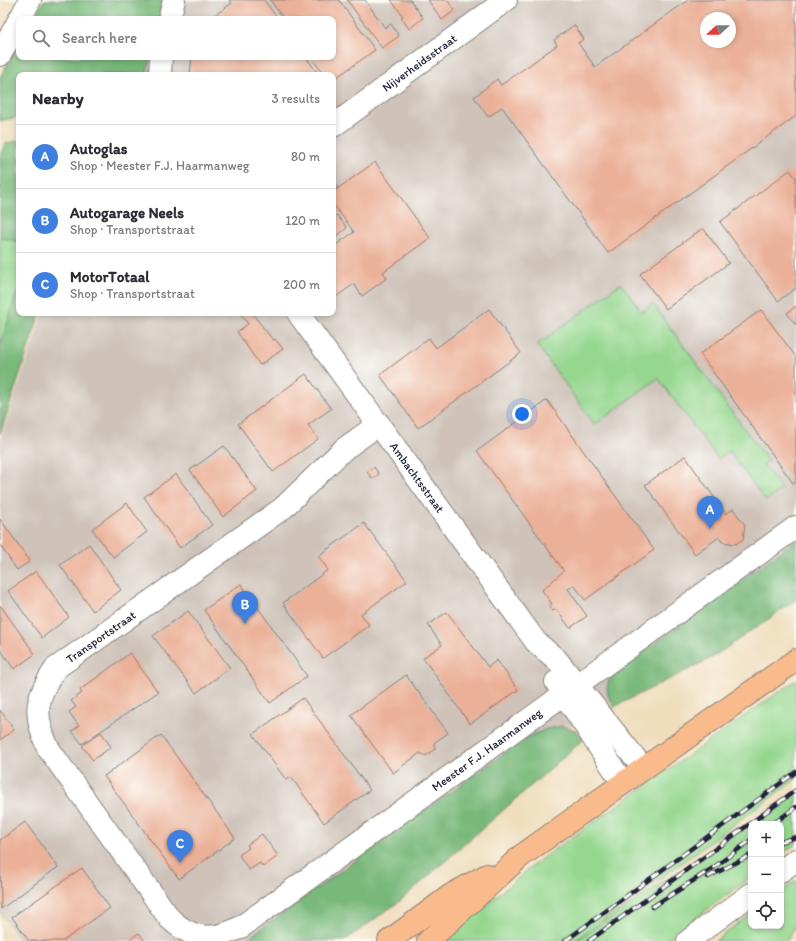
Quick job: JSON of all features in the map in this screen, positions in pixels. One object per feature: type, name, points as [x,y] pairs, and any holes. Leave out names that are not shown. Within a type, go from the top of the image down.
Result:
[{"type":"main road","points":[[389,941],[451,895],[521,856],[796,660]]},
{"type":"main road","points":[[428,941],[521,856]]},
{"type":"street","points":[[21,16],[30,0]]},
{"type":"street","points":[[170,16],[174,0]]},
{"type":"street","name":"Nijverheidsstraat","points":[[336,124],[506,0]]},
{"type":"street","points":[[0,55],[16,26]]},
{"type":"street","points":[[160,72],[161,60]]},
{"type":"street","name":"Ambachtsstraat","points":[[300,316],[536,642],[548,669],[571,690],[644,768]]},
{"type":"street","name":"Transportstraat","points":[[170,919],[48,748],[39,728],[38,706],[44,686],[56,668],[284,508],[344,449],[379,424]]},
{"type":"street","name":"Meester F.J. Haarmanweg","points":[[170,919],[182,930],[196,936],[212,938],[228,935],[241,927],[796,527]]},
{"type":"street","name":"Ambachtsstraat","points":[[571,690],[623,783]]},
{"type":"street","points":[[784,869],[796,860]]},
{"type":"street","points":[[688,941],[748,896]]},
{"type":"shaded area","points":[[148,0],[796,0],[796,566],[271,941],[19,941],[0,913],[0,440],[42,316],[336,316],[336,72],[124,72],[128,60],[336,60],[336,16],[143,16]]},
{"type":"green space","points":[[44,0],[165,0],[161,16],[35,16]]},
{"type":"green space","points":[[16,49],[16,60],[150,60],[147,72],[16,72],[16,118],[0,121],[0,77]]},
{"type":"green space","points":[[16,141],[16,241],[0,237],[0,155],[5,144]]},
{"type":"green space","points":[[0,237],[16,241],[16,296],[0,346]]},
{"type":"green space","points":[[621,283],[642,312],[653,304],[768,461],[763,464],[782,489],[766,501],[729,451],[718,459],[658,378],[595,425],[537,345]]},
{"type":"green space","points":[[16,296],[16,316],[39,316],[0,434],[0,346]]},
{"type":"green space","points":[[796,540],[796,600],[713,657],[614,707],[607,691],[608,683],[612,675]]},
{"type":"green space","points":[[796,680],[796,779],[575,941],[442,941],[541,859]]},
{"type":"green space","points":[[562,726],[577,731],[584,739],[400,901],[344,941],[244,941],[524,739],[546,729]]},
{"type":"green space","points":[[796,792],[796,844],[784,853],[784,821],[753,821]]},
{"type":"green space","points":[[748,825],[748,879],[665,941],[576,941]]},
{"type":"green space","points":[[796,880],[796,924],[787,941],[715,941],[748,916],[748,929],[784,929],[784,890]]},
{"type":"building","points":[[229,0],[264,0],[276,16],[213,16],[232,3]]},
{"type":"building","points":[[270,0],[339,0],[375,50],[336,78],[336,72],[322,72],[313,60],[336,60],[336,16],[282,16]]},
{"type":"building","points":[[347,0],[365,0],[385,28],[391,24],[399,36],[382,48]]},
{"type":"building","points":[[391,0],[410,0],[423,18],[409,29],[401,17],[403,16]]},
{"type":"building","points":[[428,0],[447,0],[455,10],[442,20]]},
{"type":"building","points":[[688,0],[796,0],[796,116],[608,253],[502,107],[488,117],[474,97],[497,79],[501,85],[528,66],[557,45],[554,40],[574,25],[584,39],[578,43],[595,67]]},
{"type":"building","points":[[192,60],[308,60],[317,72],[190,72]]},
{"type":"building","points":[[375,162],[430,238],[383,272],[387,278],[362,296],[354,284],[336,297],[336,245],[354,232],[336,208],[336,190]]},
{"type":"building","points":[[790,170],[796,178],[796,288],[778,301],[720,222]]},
{"type":"building","points":[[337,215],[347,228],[336,237]]},
{"type":"building","points":[[703,228],[729,263],[666,309],[640,274]]},
{"type":"building","points":[[796,306],[796,325],[787,313]]},
{"type":"building","points":[[489,309],[521,353],[418,428],[380,375],[429,338],[436,348]]},
{"type":"building","points":[[761,310],[796,357],[796,483],[793,483],[700,354]]},
{"type":"building","points":[[242,316],[254,316],[273,340],[275,339],[283,349],[260,365],[237,332],[248,324]]},
{"type":"building","points":[[306,374],[331,409],[308,425],[318,439],[273,472],[238,424]]},
{"type":"building","points":[[547,400],[654,550],[585,600],[574,585],[568,589],[587,616],[570,628],[556,609],[553,611],[549,606],[552,604],[542,590],[564,571],[477,451]]},
{"type":"building","points":[[224,446],[257,491],[223,517],[190,470]]},
{"type":"building","points":[[685,456],[726,514],[733,509],[745,525],[743,539],[736,544],[722,542],[719,537],[695,554],[645,485]]},
{"type":"building","points":[[374,467],[379,474],[373,479],[367,472]]},
{"type":"building","points":[[176,474],[212,525],[180,548],[144,497]]},
{"type":"building","points":[[127,503],[147,532],[113,557],[92,529]]},
{"type":"building","points":[[0,519],[30,561],[17,570],[0,545]]},
{"type":"building","points":[[364,523],[407,581],[361,614],[369,625],[323,658],[283,603],[328,570],[318,556]]},
{"type":"building","points":[[89,544],[121,590],[93,611],[60,565]]},
{"type":"building","points":[[36,571],[69,617],[42,638],[8,591]]},
{"type":"building","points":[[241,584],[307,676],[270,703],[204,610]]},
{"type":"building","points":[[0,605],[35,654],[14,669],[0,649]]},
{"type":"building","points":[[188,611],[230,668],[196,693],[153,636]]},
{"type":"building","points":[[447,612],[488,667],[497,660],[518,690],[470,724],[423,658],[442,645],[428,625]]},
{"type":"building","points":[[130,653],[158,692],[82,744],[72,731],[79,726],[69,712],[76,707],[71,701],[82,693],[80,690]]},
{"type":"building","points":[[406,675],[448,733],[434,743],[435,749],[426,756],[420,753],[393,773],[351,715]]},
{"type":"building","points":[[303,698],[370,790],[324,823],[291,777],[286,780],[253,734]]},
{"type":"building","points":[[0,710],[14,730],[0,740]]},
{"type":"building","points":[[101,732],[111,747],[93,760],[82,746]]},
{"type":"building","points":[[161,735],[235,838],[179,879],[104,776]]},
{"type":"building","points":[[25,822],[58,867],[1,909],[0,840]]},
{"type":"building","points":[[262,834],[278,856],[263,867],[260,863],[249,870],[239,855],[249,848],[247,845]]},
{"type":"building","points":[[82,868],[110,908],[63,941],[29,941],[12,917]]},
{"type":"building","points":[[139,933],[145,941],[128,941]]},
{"type":"railway","points":[[565,941],[796,772]]},
{"type":"railway","points":[[589,941],[796,790]]},
{"type":"railway","points":[[777,821],[796,807]]},
{"type":"railway","points":[[784,841],[796,837]]},
{"type":"railway","points":[[652,907],[713,868],[748,842]]},
{"type":"railway","points":[[708,877],[748,857]]},
{"type":"place","name":"Autoglas","points":[[710,529]]},
{"type":"place","name":"Autogarage Neels","points":[[245,624]]},
{"type":"place","name":"MotorTotaal","points":[[180,863]]}]
